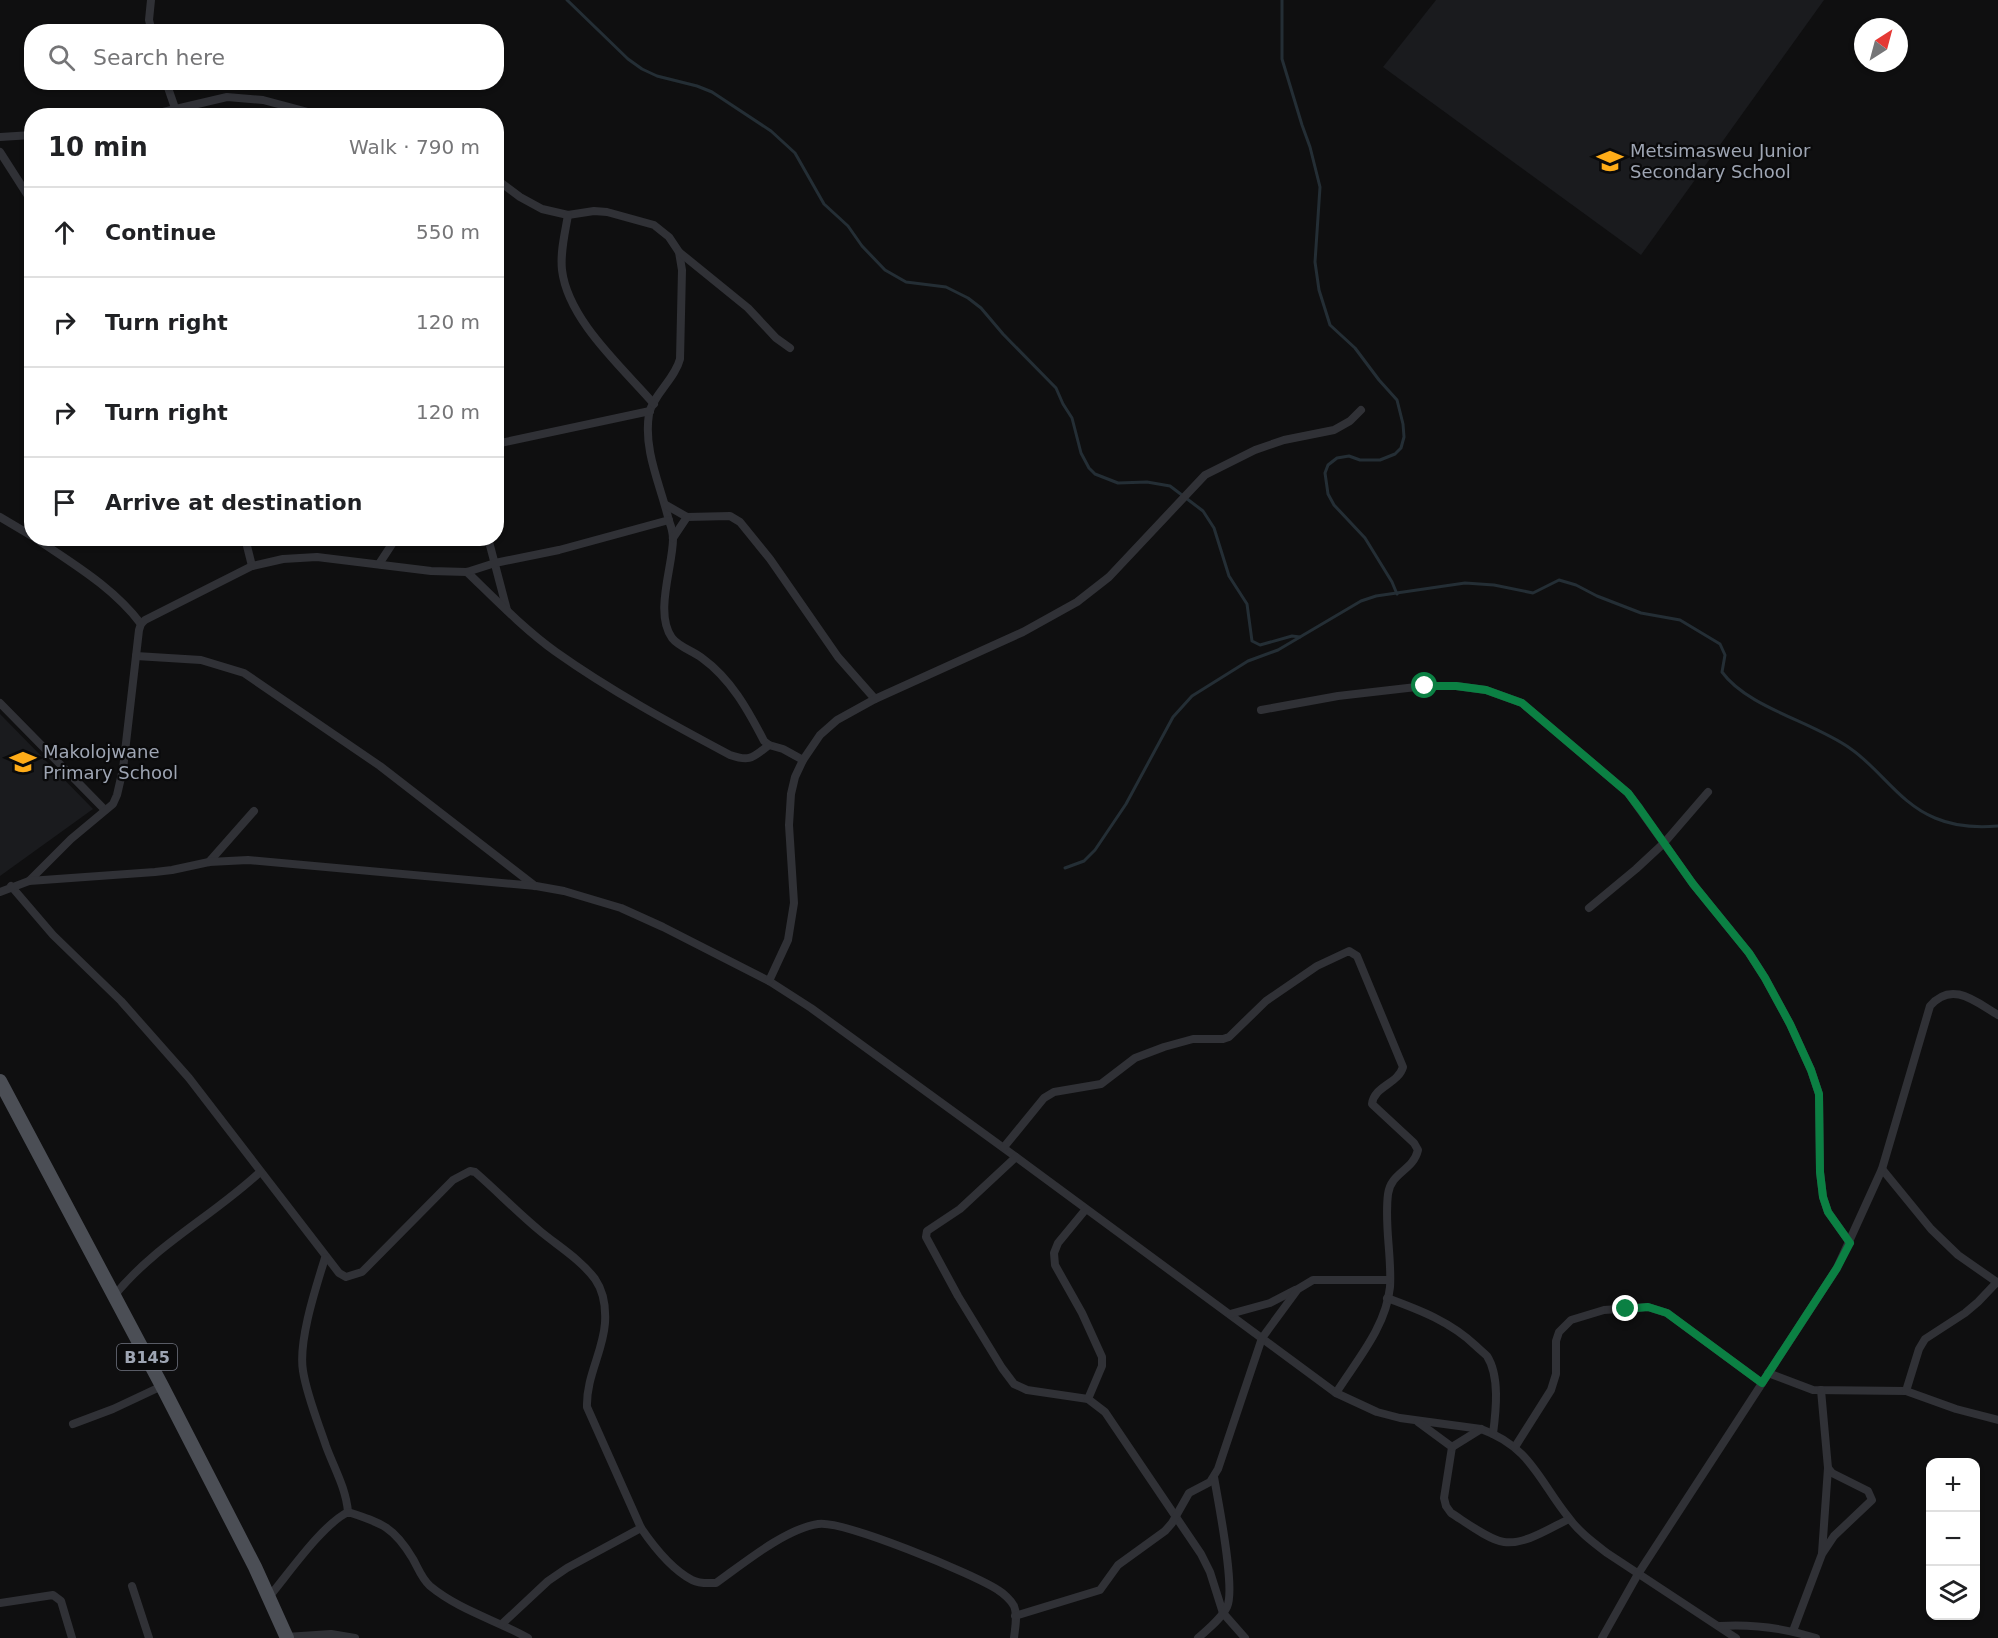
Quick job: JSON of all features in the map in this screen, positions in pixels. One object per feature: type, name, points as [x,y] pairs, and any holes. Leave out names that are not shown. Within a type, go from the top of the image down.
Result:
[{"type":"main road","name":"B145","points":[[0,1081],[162,1386],[269,1597],[286,1638]]},
{"type":"street","points":[[150,24],[152,0]]},
{"type":"street","points":[[169,90],[175,108],[227,97],[263,100],[293,108]]},
{"type":"street","points":[[0,137],[24,136]]},
{"type":"street","points":[[0,152],[24,190]]},
{"type":"street","points":[[504,185],[542,209],[568,215],[594,211],[607,212],[654,225],[669,237],[679,252],[748,308],[776,338],[790,348]]},
{"type":"street","points":[[568,215],[562,253],[566,291],[590,331],[652,408]]},
{"type":"street","points":[[679,252],[682,270],[680,359],[678,368],[652,408],[648,431],[651,463],[666,505],[673,538],[665,618],[671,637],[702,657],[740,696],[764,741],[803,760]]},
{"type":"street","points":[[504,442],[652,408]]},
{"type":"street","points":[[769,981],[788,940],[792,920],[794,903],[790,810],[795,777],[803,760],[820,735],[837,720],[875,699],[1023,632],[1077,602],[1110,577],[1195,485],[1222,464],[1284,440],[1334,430],[1350,421],[1361,410]]},
{"type":"street","points":[[666,505],[687,517],[730,516],[740,522],[770,559],[838,657],[875,699]]},
{"type":"street","points":[[0,517],[24,532]]},
{"type":"street","points":[[673,538],[687,517]]},
{"type":"street","points":[[29,881],[63,847],[113,804],[117,795],[123,769],[141,624],[145,620],[252,566],[299,557],[431,571],[467,572],[669,520]]},
{"type":"street","points":[[46,546],[101,583],[128,606],[141,624]]},
{"type":"street","points":[[246,546],[252,566]]},
{"type":"street","points":[[379,564],[391,546]]},
{"type":"street","points":[[490,546],[507,610]]},
{"type":"street","points":[[467,572],[554,650],[615,692],[730,755],[751,759],[769,745]]},
{"type":"street","points":[[136,656],[201,660],[244,673],[380,766],[536,886]]},
{"type":"street","points":[[1261,710],[1338,696],[1425,686],[1456,686],[1486,690],[1506,695],[1522,703],[1628,793],[1693,884],[1749,953],[1790,1024],[1819,1094],[1820,1172],[1823,1197],[1828,1212],[1850,1243]]},
{"type":"street","points":[[0,703],[105,810]]},
{"type":"street","points":[[1589,908],[1664,843],[1708,792]]},
{"type":"street","points":[[209,862],[254,811]]},
{"type":"street","points":[[0,892],[29,881],[172,870],[209,862],[248,860],[280,861],[536,886],[564,891],[621,909],[673,932],[769,981],[811,1008],[1336,1393],[1377,1412],[1418,1422],[1482,1429],[1515,1447],[1527,1458],[1569,1519],[1601,1548],[1736,1638]]},
{"type":"street","points":[[11,886],[53,935],[129,1009],[189,1078],[325,1258],[339,1273],[346,1277],[362,1272],[453,1180],[470,1171],[475,1172],[525,1218],[580,1263],[600,1287],[604,1298],[605,1323],[602,1346],[586,1394],[587,1407],[641,1528],[671,1564],[692,1580],[703,1584],[716,1583],[794,1530],[820,1523],[842,1526],[964,1572],[991,1586],[1008,1598],[1014,1606],[1014,1638]]},
{"type":"street","points":[[1004,1148],[1044,1098],[1054,1092],[1101,1084],[1135,1058],[1164,1047],[1193,1039],[1223,1040],[1229,1037],[1266,1001],[1317,966],[1349,951],[1354,953],[1403,1067],[1400,1075],[1377,1092],[1372,1104],[1414,1143],[1418,1150],[1413,1163],[1394,1178],[1388,1194],[1389,1280],[1381,1323],[1336,1393]]},
{"type":"street","points":[[1602,1638],[1638,1574],[1837,1268],[1850,1243],[1882,1169],[1930,1005],[1945,993],[1955,993],[1971,999],[1998,1016]]},
{"type":"street","points":[[1016,1157],[960,1209],[927,1231],[926,1237],[958,1296],[1014,1384],[1027,1390],[1088,1399],[1105,1412],[1205,1563],[1223,1613],[1245,1638]]},
{"type":"street","points":[[1882,1169],[1931,1229],[1958,1255],[1997,1283],[1965,1313],[1924,1339],[1906,1391]]},
{"type":"street","points":[[114,1296],[130,1276],[156,1252],[260,1172]]},
{"type":"street","points":[[1086,1209],[1058,1244],[1054,1253],[1055,1265],[1082,1313],[1102,1357],[1102,1366],[1088,1399]]},
{"type":"street","points":[[325,1258],[309,1314],[303,1371],[320,1428],[345,1490],[348,1512]]},
{"type":"street","points":[[1230,1314],[1270,1303],[1313,1280],[1389,1280]]},
{"type":"street","points":[[1015,1616],[1100,1590],[1118,1565],[1165,1531],[1189,1493],[1210,1482],[1214,1477],[1262,1338],[1298,1289]]},
{"type":"street","points":[[1387,1298],[1447,1323],[1487,1356],[1494,1378],[1496,1407],[1493,1434]]},
{"type":"street","points":[[1515,1447],[1551,1390],[1556,1374],[1556,1341],[1559,1332],[1571,1320],[1604,1310],[1648,1307],[1667,1313],[1762,1383]]},
{"type":"street","points":[[1768,1373],[1813,1390],[1906,1391],[1956,1409],[1998,1420]]},
{"type":"street","points":[[73,1424],[113,1409],[162,1386]]},
{"type":"street","points":[[1821,1390],[1828,1468],[1822,1554]]},
{"type":"street","points":[[1418,1422],[1452,1447]]},
{"type":"street","points":[[1452,1447],[1482,1429]]},
{"type":"street","points":[[1452,1447],[1444,1498],[1451,1513],[1503,1542],[1515,1542],[1569,1519]]},
{"type":"street","points":[[1793,1631],[1822,1554],[1834,1536],[1872,1500],[1868,1491],[1832,1473],[1828,1468]]},
{"type":"street","points":[[1198,1638],[1223,1613],[1230,1600],[1230,1583],[1214,1477]]},
{"type":"street","points":[[269,1597],[322,1534],[348,1512],[382,1524],[394,1532],[403,1541],[422,1577],[429,1585],[468,1610],[528,1638]]},
{"type":"street","points":[[502,1624],[548,1581],[641,1528]]},
{"type":"street","points":[[132,1586],[148,1638]]},
{"type":"street","points":[[0,1603],[53,1595],[61,1601],[72,1638]]},
{"type":"street","points":[[1720,1626],[1748,1624],[1793,1631],[1816,1638]]},
{"type":"street","points":[[286,1638],[331,1634],[355,1638]]},
{"type":"shaded area","name":"Metsimasweu Junior Secondary School","points":[[1436,0],[1824,0],[1641,255],[1383,67]]},
{"type":"shaded area","name":"Makolojwane Primary School","points":[[0,714],[93,809],[0,876]]},
{"type":"waterway","points":[[567,0],[628,59],[642,69],[657,76],[712,92],[771,131],[795,153],[824,204],[848,226],[862,246],[885,270],[906,282],[946,287],[968,298],[981,308],[1056,388],[1072,418],[1081,453],[1095,474],[1118,483],[1147,482],[1170,486],[1203,511],[1214,528],[1229,576],[1247,604],[1252,641],[1260,645],[1292,636],[1300,637],[1361,601],[1376,596],[1465,583],[1494,585],[1533,593],[1559,580],[1641,613],[1680,620],[1720,644],[1725,655],[1722,672],[1733,685],[1764,705],[1836,739],[1851,749],[1911,804],[1923,812],[1958,825],[1998,826]]},
{"type":"waterway","points":[[1282,0],[1282,59],[1320,187],[1315,262],[1319,290],[1330,325],[1355,348],[1397,400],[1403,424],[1404,437],[1401,448],[1395,454],[1380,460],[1360,460],[1349,456],[1337,458],[1328,465],[1325,473],[1328,494],[1334,505],[1365,538],[1397,594]]},
{"type":"waterway","points":[[1065,868],[1084,861],[1095,850],[1126,804],[1173,717],[1192,696],[1248,661],[1278,650],[1300,637]]},
{"type":"place","name":"Metsimasweu Junior Secondary School","points":[[1610,161]]},
{"type":"place","name":"Makolojwane Primary School","points":[[23,762]]},
{"type":"route","points":[[1425,686],[1456,686],[1486,690],[1506,695],[1522,703],[1628,793],[1693,884],[1749,953],[1765,978],[1790,1024],[1819,1094],[1820,1172],[1823,1197],[1828,1212],[1850,1243],[1837,1268],[1762,1383],[1667,1313],[1648,1307],[1626,1309]]}]
